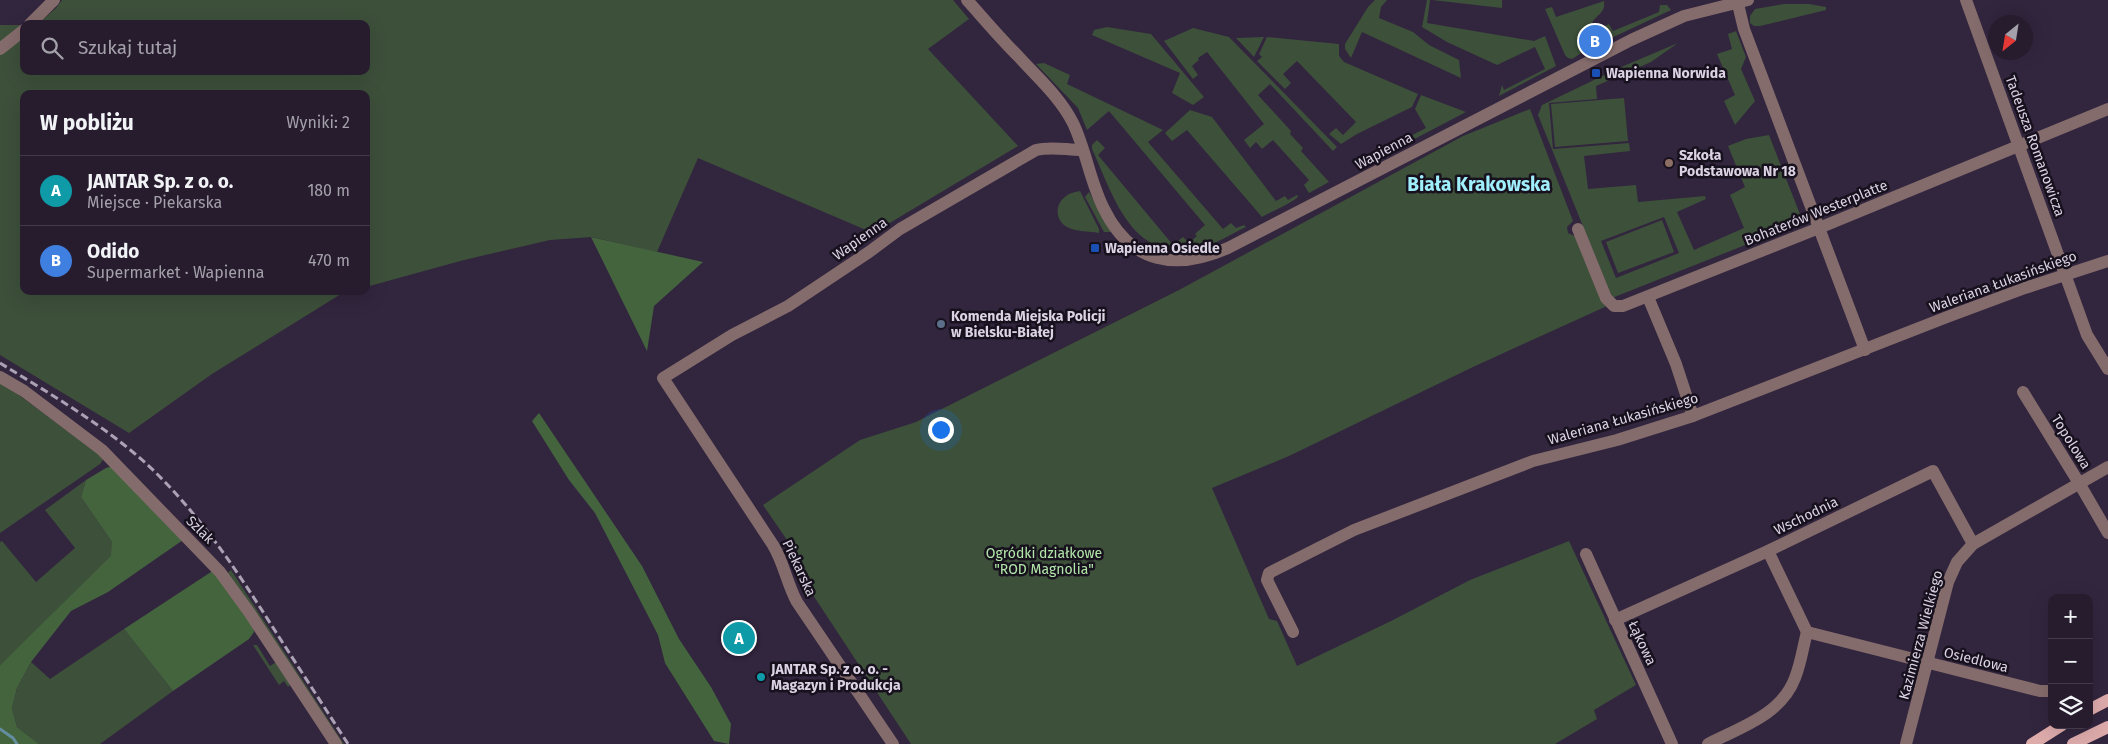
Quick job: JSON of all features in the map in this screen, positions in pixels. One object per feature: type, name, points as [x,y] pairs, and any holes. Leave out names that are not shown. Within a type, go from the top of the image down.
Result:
[{"type":"main road","points":[[2093,708],[2108,700]]},
{"type":"main road","points":[[2074,744],[2108,727]]},
{"type":"main road","points":[[2032,744],[2056,729]]},
{"type":"street","points":[[34,20],[54,0]]},
{"type":"street","name":"Wapienna","points":[[967,0],[1050,89],[1073,123],[1104,210],[1132,244],[1147,254],[1166,261],[1195,260],[1228,248],[1631,40],[1684,16],[1740,0]]},
{"type":"street","points":[[1740,0],[1744,29],[1865,350]]},
{"type":"street","name":"Tadeusza Romanowicza","points":[[1966,0],[2087,335],[2108,369]]},
{"type":"street","points":[[0,49],[20,33]]},
{"type":"street","name":"Bohaterów Westerplatte","points":[[1578,229],[1606,298],[1610,303],[1618,307],[1623,306],[2108,109]]},
{"type":"street","name":"Wapienna","points":[[663,378],[732,335],[788,306],[900,229],[1036,150],[1058,147],[1082,150]]},
{"type":"street","name":"Waleriana Łukasińskiego","points":[[1293,632],[1267,580],[1269,573],[1273,569],[1354,530],[1533,461],[1641,433],[1693,416],[2025,288],[2108,260]]},
{"type":"street","points":[[1648,296],[1676,364],[1693,416]]},
{"type":"street","name":"Szlak","points":[[0,377],[32,396],[102,450],[220,572],[250,612],[336,744]]},
{"type":"street","name":"Piekarska","points":[[663,378],[780,556],[790,588],[798,602],[893,744]]},
{"type":"street","name":"Topolowa","points":[[2023,392],[2108,533]]},
{"type":"street","name":"Kazimierza Wielkiego","points":[[1906,744],[1948,582],[1957,562],[1973,544],[2108,467]]},
{"type":"street","name":"Wschodnia","points":[[1615,620],[1768,551],[1933,471],[1973,544]]},
{"type":"street","points":[[1708,744],[1756,721],[1786,695],[1795,678],[1807,632],[1768,551]]},
{"type":"street","name":"Łąkowa","points":[[1586,554],[1672,744]]},
{"type":"street","name":"Osiedlowa","points":[[1807,632],[2040,691],[2048,691]]},
{"type":"green space","points":[[62,0],[953,0],[969,19],[928,49],[1018,146],[873,233],[698,158],[657,252],[592,237],[550,240],[464,260],[370,286],[370,90],[20,90],[20,295],[339,295],[212,374],[129,433],[0,355],[0,55],[20,39],[20,75],[370,75],[370,20],[42,20]]},
{"type":"green space","points":[[1375,0],[1387,0],[1381,7],[1379,18],[1413,32],[1429,45],[1459,60],[1461,78],[1362,32],[1351,58],[1345,49],[1345,44],[1368,7]]},
{"type":"green space","points":[[1427,0],[1430,0],[1427,23],[1534,41],[1545,36],[1556,66],[1499,96],[1502,85],[1504,90],[1545,69],[1535,47],[1497,65],[1447,42],[1422,27]]},
{"type":"green space","points":[[1432,0],[1502,0],[1502,8]]},
{"type":"green space","points":[[1604,1],[1604,8],[1592,23],[1596,30],[1609,24],[1613,31],[1659,12],[1660,5],[1667,5],[1671,10],[1605,41],[1600,31],[1584,39],[1588,49],[1572,59],[1568,58],[1545,9],[1552,7],[1556,17]]},
{"type":"green space","points":[[1784,4],[1809,4],[1826,7],[1826,10],[1760,26],[1754,26],[1750,23],[1750,16],[1755,9]]},
{"type":"green space","points":[[0,25],[20,25],[20,28],[0,44]]},
{"type":"green space","points":[[1107,27],[1151,34],[1204,97],[1193,105],[1172,93],[1180,73],[1092,35],[1094,30]]},
{"type":"green space","points":[[1193,28],[1229,37],[1337,147],[1333,151],[1270,84],[1258,95],[1291,131],[1290,134],[1303,148],[1301,151],[1329,182],[1309,193],[1304,185],[1309,180],[1273,140],[1262,149],[1256,142],[1250,148],[1244,140],[1264,124],[1207,52],[1198,58],[1199,60],[1192,66],[1198,75],[1193,79],[1164,41]]},
{"type":"green space","points":[[1736,31],[1746,57],[1741,69],[1755,101],[1735,125],[1724,101],[1735,95],[1717,54],[1732,49],[1728,34]]},
{"type":"green space","points":[[1264,37],[1254,57],[1236,38]]},
{"type":"green space","points":[[1267,37],[1339,44],[1339,56],[1344,62],[1418,94],[1412,107],[1341,144],[1329,134],[1336,128],[1343,135],[1356,122],[1297,61],[1283,74],[1291,83],[1285,89],[1257,61],[1262,57],[1259,54]]},
{"type":"green space","points":[[1678,43],[1651,62],[1596,86],[1597,99],[1549,103],[1553,149],[1629,143],[1630,151],[1584,156],[1588,189],[1636,185],[1638,202],[1705,196],[1706,199],[1677,212],[1694,250],[1744,228],[1730,195],[1745,187],[1728,146],[1746,139],[1769,135],[1803,222],[1612,298],[1538,115],[1542,105],[1619,68]],"holes":[[[1664,217],[1679,253],[1616,278],[1601,241]]]},
{"type":"green space","points":[[1044,63],[1070,75],[1067,84],[1163,130],[1148,142],[1223,229],[1231,223],[1236,228],[1244,225],[1246,227],[1200,248],[1177,250],[1158,246],[1142,236],[1118,206],[1109,187],[1092,149],[1092,145],[1097,140],[1105,148],[1098,155],[1173,245],[1183,237],[1189,243],[1205,225],[1109,111],[1087,130],[1078,108],[1036,64]]},
{"type":"green space","points":[[1421,95],[1466,112],[1384,155],[1383,150],[1426,128],[1415,109]]},
{"type":"green space","points":[[1624,98],[1628,141],[1555,147],[1551,104]]},
{"type":"green space","name":"Ogródki działkowe \"ROD Magnolia\"","points":[[1530,109],[1573,221],[1567,227],[1568,233],[1579,238],[1607,306],[1473,367],[1289,456],[1212,488],[1269,619],[1277,621],[1297,666],[1391,621],[1470,580],[1569,541],[1636,685],[1594,710],[1597,719],[1555,744],[911,744],[809,589],[785,537],[763,505],[860,440],[916,422],[1179,290],[1463,136]]},
{"type":"green space","points":[[1190,110],[1212,117],[1276,201],[1285,196],[1288,200],[1297,195],[1298,197],[1262,217],[1187,130],[1172,141],[1165,133]]},
{"type":"green space","points":[[1080,191],[1099,229],[1099,233],[1071,229],[1060,221],[1058,208],[1061,200],[1072,193]]},
{"type":"green space","points":[[1089,192],[1111,232],[1104,232],[1085,197]]},
{"type":"green space","points":[[1662,220],[1674,252],[1618,273],[1606,242]]},
{"type":"green space","points":[[591,237],[703,262],[654,306],[647,351]]},
{"type":"green space","points":[[0,381],[104,458],[100,464],[0,533]]},
{"type":"green space","points":[[539,413],[642,566],[679,639],[711,687],[731,724],[729,744],[714,741],[665,663],[658,635],[595,513],[569,480],[532,421]]},
{"type":"green space","points":[[113,466],[183,540],[108,592],[71,611],[31,662],[17,688],[12,708],[17,727],[39,744],[0,744],[0,665],[111,556],[112,542],[81,497],[86,480]]},
{"type":"green space","points":[[86,480],[81,497],[112,542],[112,556],[0,665],[0,542],[2,541],[36,582],[75,548],[45,510]]},
{"type":"green space","points":[[214,570],[253,626],[254,632],[249,639],[173,691],[124,629]]},
{"type":"green space","points":[[231,570],[344,744],[340,744],[226,574]]},
{"type":"green space","points":[[124,629],[173,691],[100,744],[39,744],[17,727],[12,708],[17,688],[31,662],[50,679]]},
{"type":"green space","points":[[253,645],[257,645],[270,666],[278,661],[290,685],[288,687],[284,681],[279,685]]},
{"type":"waterway","points":[[0,729],[13,738],[17,744]]},
{"type":"railway","points":[[0,363],[106,431],[145,463],[179,497],[208,532],[234,569],[348,744]]},
{"type":"place","name":"Odido","points":[[1595,41]]},
{"type":"place","name":"Wapienna Norwida","points":[[1596,73]]},
{"type":"place","name":"Szkoła Podstawowa Nr 18","points":[[1669,163]]},
{"type":"place","name":"Wapienna Osiedle","points":[[1095,248]]},
{"type":"place","name":"Komenda Miejska Policji w Bielsku-Białej","points":[[941,324]]},
{"type":"place","name":"JANTAR Sp. z o. o.","points":[[739,638]]},
{"type":"place","name":"JANTAR Sp. z o. o. - Magazyn i Produkcja","points":[[761,677]]},
{"type":"district","name":"Biała Krakowska","points":[[1479,184]]}]
